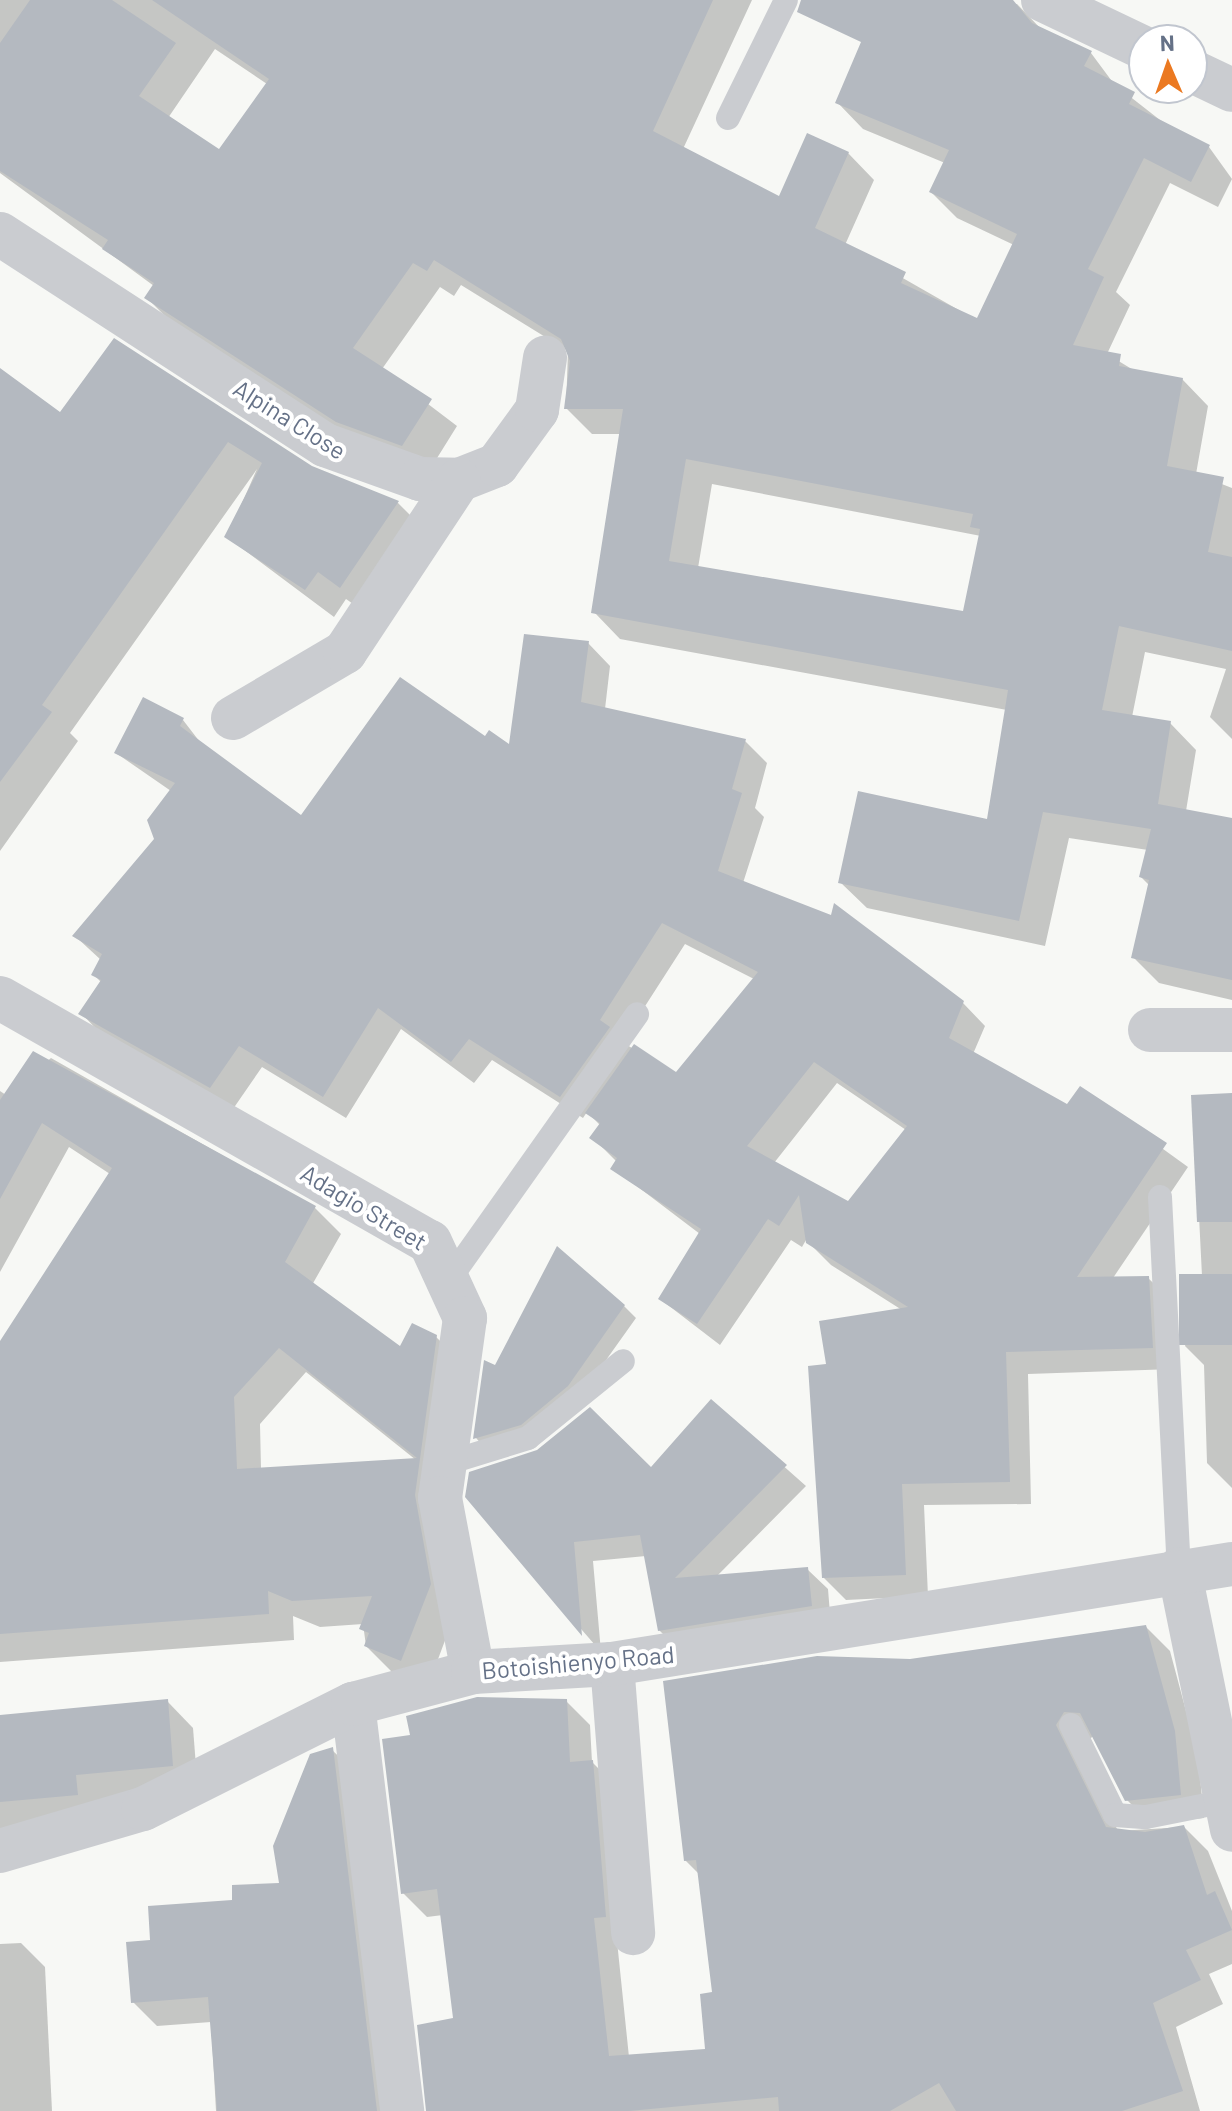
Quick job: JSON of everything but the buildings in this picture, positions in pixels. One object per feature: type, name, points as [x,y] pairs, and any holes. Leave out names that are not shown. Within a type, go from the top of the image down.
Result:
[{"type":"street","points":[[1043,0],[1128,40]]},
{"type":"street","points":[[1208,79],[1232,90]]},
{"type":"street","name":"Alpina Close","points":[[0,234],[325,445],[379,468],[459,480]]},
{"type":"street","points":[[233,718],[345,652],[459,480],[497,465],[529,421],[545,358]]},
{"type":"street","name":"Adagio Street","points":[[0,998],[430,1242],[451,1277],[465,1318],[444,1464],[446,1561],[473,1672]]},
{"type":"street","points":[[1150,1030],[1232,1030]]},
{"type":"street","name":"Botoishienyo Road","points":[[0,1851],[143,1809],[353,1704],[473,1672],[612,1664],[1179,1569],[1232,1564]]},
{"type":"street","points":[[1179,1569],[1229,1815]]},
{"type":"street","points":[[612,1664],[633,1933]]},
{"type":"street","points":[[353,1704],[402,2111]]},
{"type":"lane","points":[[728,118],[786,0]]},
{"type":"lane","points":[[451,1277],[637,1014]]},
{"type":"lane","points":[[1160,1197],[1179,1569]]},
{"type":"lane","points":[[444,1464],[528,1438],[623,1361]]},
{"type":"lane","points":[[1071,1725],[1115,1815],[1229,1815]]}]
